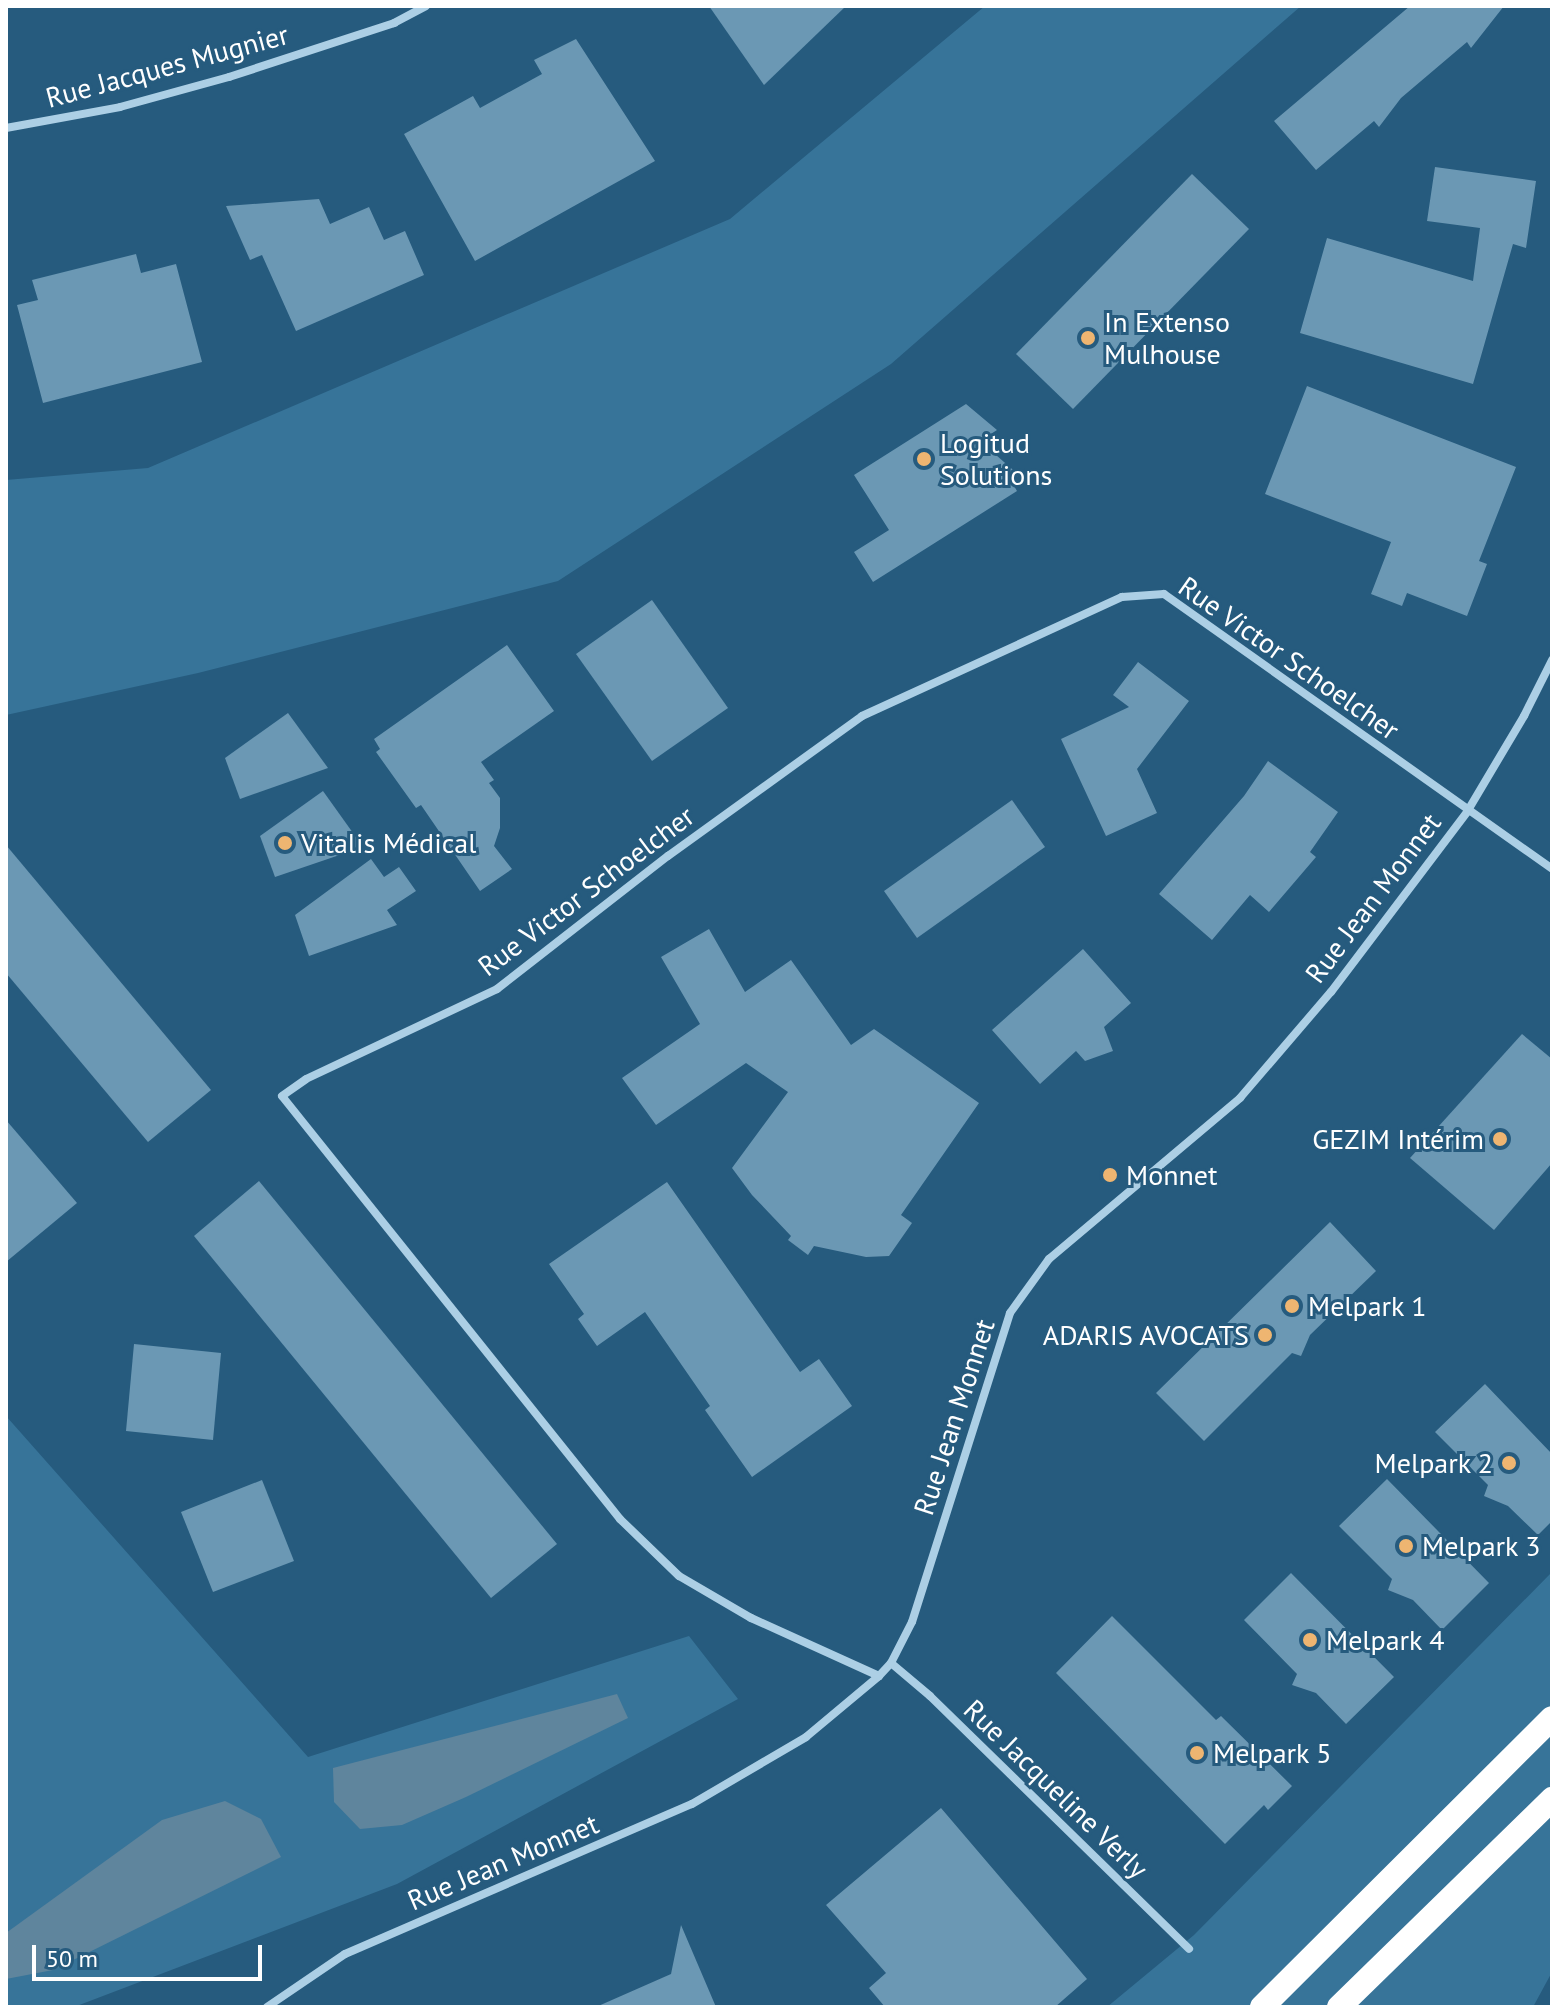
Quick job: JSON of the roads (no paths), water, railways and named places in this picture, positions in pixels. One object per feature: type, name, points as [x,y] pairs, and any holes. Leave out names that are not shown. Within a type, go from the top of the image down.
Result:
[{"type":"highway","points":[[1262,2007],[1552,1718]]},
{"type":"highway","points":[[1339,2007],[1552,1799]]},
{"type":"street","name":"Rue Jacques Mugnier","points":[[6,128],[120,107],[229,77],[394,23],[426,6]]},
{"type":"street","name":"Rue Victor Schoelcher","points":[[879,1676],[751,1618],[679,1576],[620,1519],[282,1096],[306,1079],[497,989],[657,865],[862,716],[1122,597],[1164,594],[1467,812]]},
{"type":"street","name":"Rue Jean Monnet","points":[[267,2007],[345,1954],[692,1804],[806,1737],[879,1676],[891,1663],[912,1622],[1010,1313],[1049,1259],[1240,1098],[1331,992],[1467,812],[1517,728],[1552,660]]},
{"type":"street","points":[[1467,812],[1552,869]]},
{"type":"street","name":"Rue Jacqueline Verly","points":[[891,1663],[930,1696],[1189,1949]]},
{"type":"place","name":"In Extenso Mulhouse","points":[[1088,338]]},
{"type":"place","name":"Logitud Solutions","points":[[924,459]]},
{"type":"place","name":"Vitalis Médical","points":[[285,843]]},
{"type":"place","name":"GEZIM Intérim","points":[[1500,1139]]},
{"type":"place","name":"Monnet","points":[[1110,1175]]},
{"type":"place","name":"Melpark 1","points":[[1292,1306]]},
{"type":"place","name":"ADARIS AVOCATS","points":[[1265,1335]]},
{"type":"place","name":"Melpark 2","points":[[1509,1463]]},
{"type":"place","name":"Melpark 3","points":[[1406,1546]]},
{"type":"place","name":"Melpark 4","points":[[1310,1640]]},
{"type":"place","name":"Melpark 5","points":[[1197,1753]]}]
